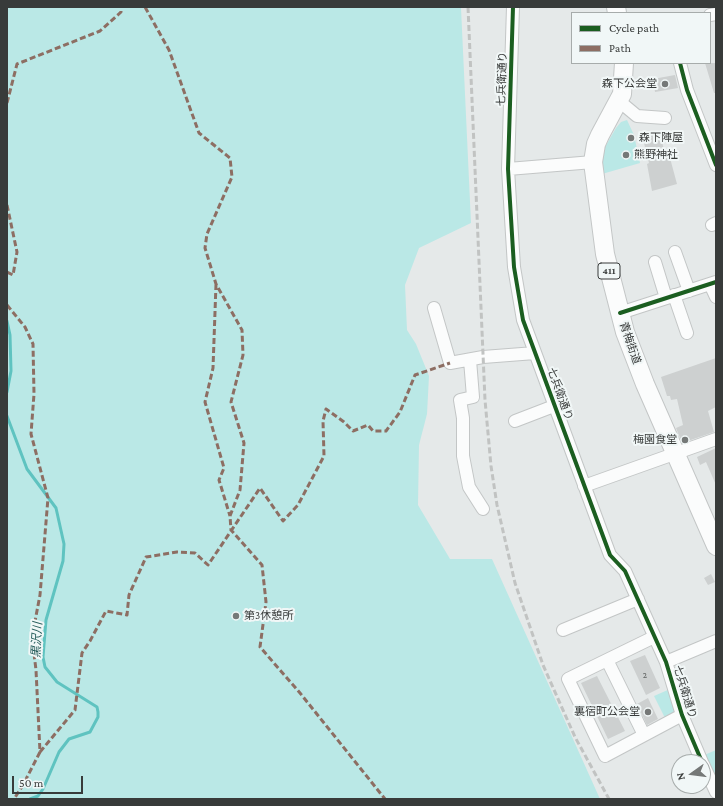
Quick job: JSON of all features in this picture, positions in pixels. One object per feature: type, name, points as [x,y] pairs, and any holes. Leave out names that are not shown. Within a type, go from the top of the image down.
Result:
[{"type":"highway","name":"青梅街道","points":[[624,64],[624,88],[619,102],[596,144],[593,162],[605,254],[620,313],[645,384],[716,546]]},
{"type":"street","name":"七兵衛通り","points":[[514,7],[508,169],[510,224],[519,303],[523,320],[610,555],[625,571],[666,662],[682,715],[698,754]]},
{"type":"street","points":[[680,64],[687,90],[716,165]]},
{"type":"street","points":[[619,102],[637,116],[665,118]]},
{"type":"street","points":[[508,169],[593,162]]},
{"type":"street","points":[[675,252],[689,291]]},
{"type":"street","points":[[655,262],[687,333]]},
{"type":"street","points":[[620,313],[713,283],[716,297]]},
{"type":"street","points":[[434,308],[450,363],[535,353]]},
{"type":"street","points":[[470,360],[473,397],[460,400],[463,418],[463,456],[469,487],[483,509]]},
{"type":"street","points":[[515,421],[554,406]]},
{"type":"street","points":[[584,486],[716,439]]},
{"type":"street","points":[[563,630],[638,599]]},
{"type":"street","points":[[654,637],[568,679],[605,756],[682,715]]},
{"type":"street","points":[[666,662],[716,641]]},
{"type":"street","points":[[607,660],[644,736]]},
{"type":"street","name":"七兵衛通り","points":[[711,782],[716,792]]},
{"type":"shaded area","points":[[7,7],[461,8],[471,223],[419,248],[405,285],[407,330],[416,344],[429,376],[427,414],[419,445],[418,505],[450,559],[492,559],[600,799],[7,799]]},
{"type":"shaded area","points":[[627,120],[634,135],[640,163],[602,174],[601,154],[616,128],[621,122]]},
{"type":"shaded area","points":[[670,689],[677,713],[665,718],[654,696]]},
{"type":"shaded area","points":[[716,750],[716,778],[711,770],[711,754],[707,754]]},
{"type":"building","points":[[716,63],[716,93],[714,93],[705,64]]},
{"type":"building","name":"森下公会堂","points":[[675,75],[678,88],[655,92],[653,79]]},
{"type":"building","points":[[651,132],[655,133],[656,135],[660,134],[666,158],[670,158],[677,184],[652,191],[647,164],[649,163],[642,135]]},
{"type":"building","points":[[716,358],[716,407],[708,411],[714,432],[682,443],[676,428],[683,425],[677,399],[671,400],[670,396],[667,396],[661,377]]},
{"type":"building","points":[[716,448],[716,485],[706,462],[700,465],[697,457]]},
{"type":"building","points":[[711,574],[715,582],[708,585],[704,578]]},
{"type":"building","points":[[645,655],[660,688],[646,695],[630,661]]},
{"type":"building","points":[[597,676],[625,731],[608,739],[581,683]]},
{"type":"building","name":"裏宿町公会堂","points":[[648,698],[658,719],[647,725],[637,704]]},
{"type":"waterway","name":"黒沢川","points":[[7,321],[10,335],[11,371],[7,392]]},
{"type":"waterway","name":"黒沢川","points":[[7,416],[27,469],[56,508],[64,544],[63,561],[46,620],[43,657],[45,667],[57,682],[97,707],[98,712],[98,717],[90,732],[69,739],[59,752],[43,789],[38,796],[30,799]]},
{"type":"railway","points":[[468,7],[485,400],[491,466],[497,505],[515,583],[543,665],[575,737],[609,799]]},
{"type":"marked path","points":[[7,103],[17,64],[100,31],[121,12],[121,7]]},
{"type":"marked path","points":[[145,7],[169,50],[199,133],[230,158],[232,177],[207,234],[205,248],[216,284],[242,330],[243,355],[231,402],[244,443],[240,490],[230,516],[231,530],[262,565],[266,602],[260,647],[300,693],[385,799]]},
{"type":"marked path","points":[[7,205],[17,252],[13,275],[7,272]]},
{"type":"marked path","points":[[216,284],[213,368],[205,402],[224,468],[219,480],[230,516]]},
{"type":"marked path","points":[[7,305],[25,327],[33,344],[34,394],[31,434],[48,498],[40,595],[32,637],[36,670],[40,752],[14,799]]},
{"type":"marked path","points":[[40,752],[75,710],[82,653],[106,611],[127,615],[129,595],[146,557],[177,552],[195,553],[208,565],[260,488],[283,521],[298,505],[324,456],[323,421],[326,409],[344,422],[353,431],[368,425],[373,431],[386,431],[400,412],[415,375],[450,363]]},
{"type":"cycle path","points":[[513,7],[508,169],[514,267],[523,320],[610,555],[625,571],[666,662],[682,715],[699,754]]},
{"type":"cycle path","points":[[680,64],[687,90],[716,165]]},
{"type":"cycle path","points":[[620,313],[716,282]]},
{"type":"place","name":"森下公会堂","points":[[665,84]]},
{"type":"place","name":"森下陣屋","points":[[631,138]]},
{"type":"place","name":"熊野神社","points":[[626,155]]},
{"type":"place","name":"梅園食堂","points":[[685,440]]},
{"type":"place","name":"第3休憩所","points":[[236,616]]},
{"type":"place","name":"裏宿町公会堂","points":[[648,712]]}]
